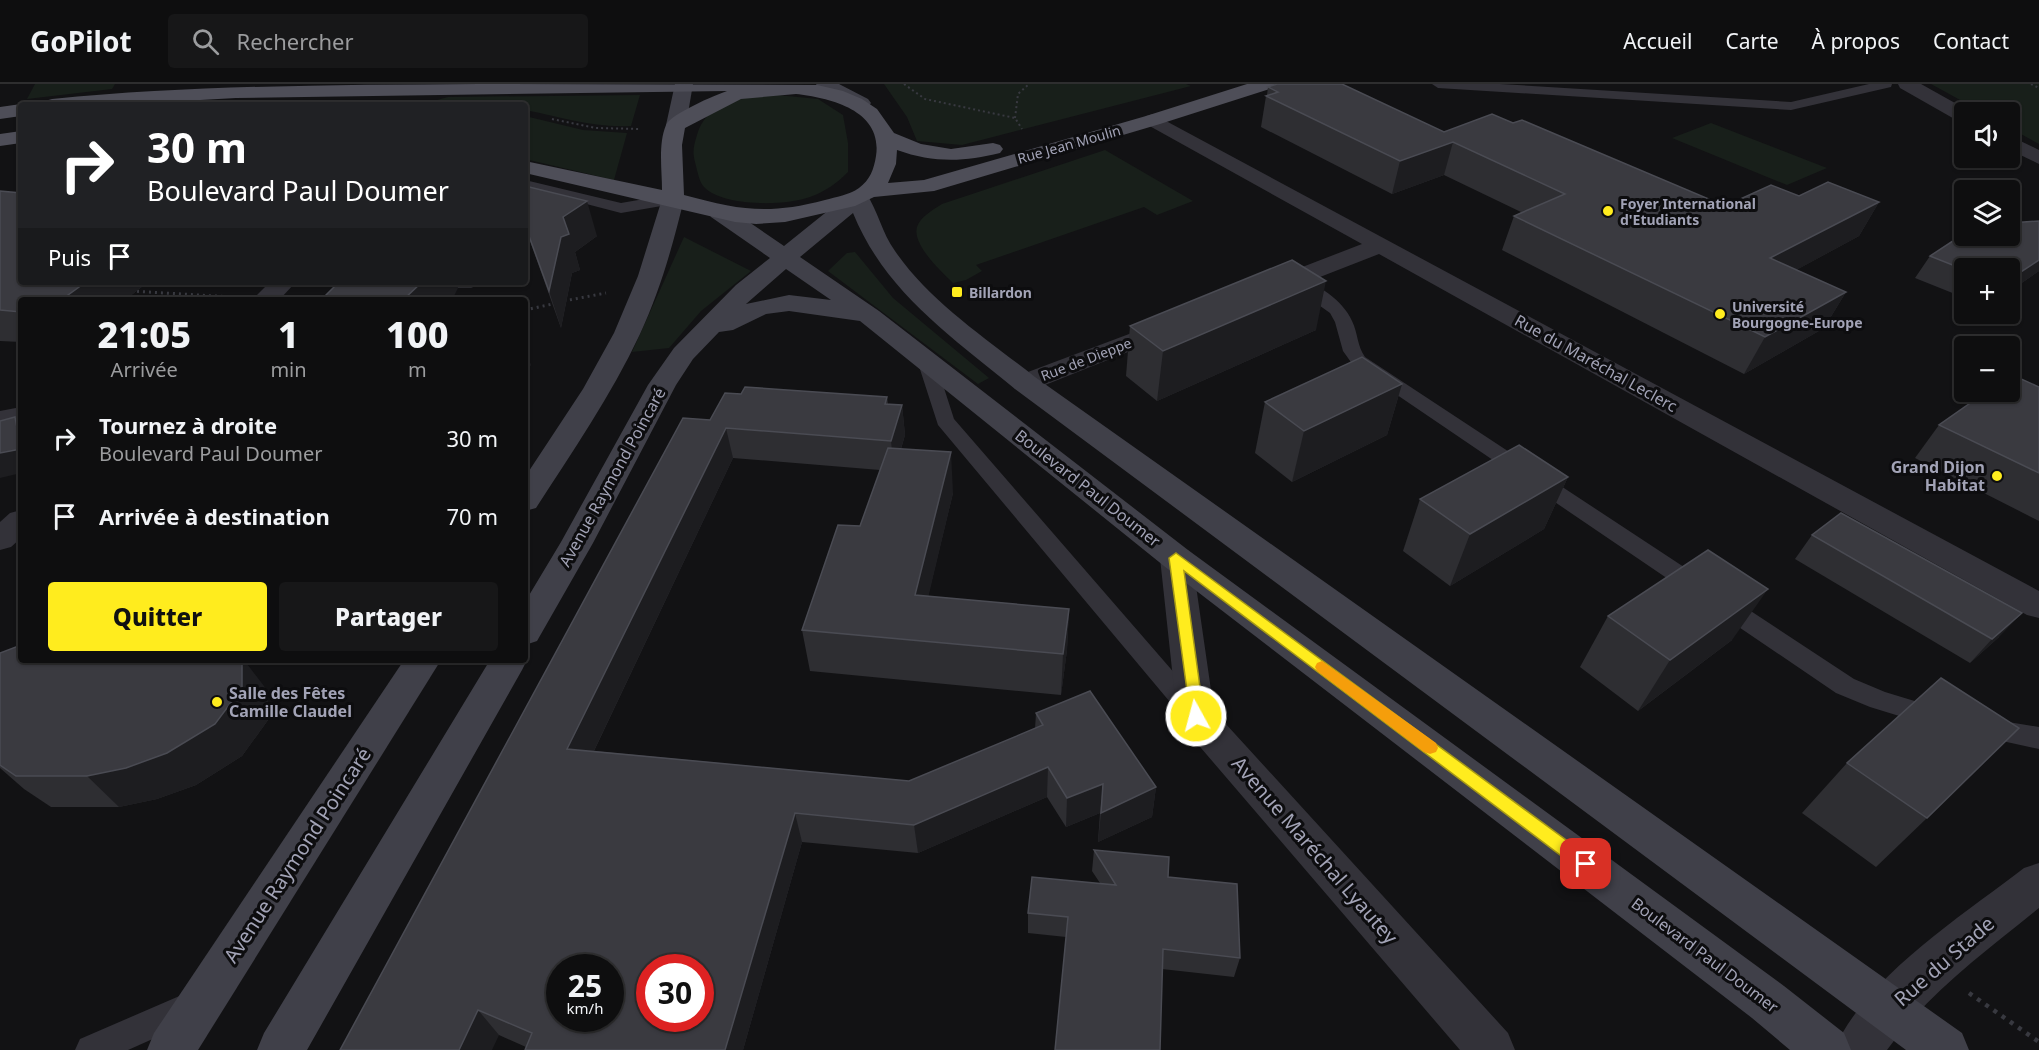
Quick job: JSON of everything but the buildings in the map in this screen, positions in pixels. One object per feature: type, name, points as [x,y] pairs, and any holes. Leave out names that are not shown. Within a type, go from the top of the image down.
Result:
[{"type":"main road","points":[[327,91],[373,84]]},
{"type":"main road","points":[[584,88],[606,84]]},
{"type":"main road","points":[[528,168],[673,199],[719,212],[756,217],[794,214],[864,195],[878,182],[885,165],[888,151],[886,137],[879,122],[861,104],[825,84]]},
{"type":"main road","name":"Rue Jean Moulin","points":[[886,137],[917,151],[945,155],[985,151],[1223,84]]},
{"type":"main road","name":"Rue Jean Moulin","points":[[864,195],[926,186],[1153,120],[1266,84]]},
{"type":"main road","points":[[528,496],[619,349],[646,284],[667,225],[673,199],[672,145],[684,85]]},
{"type":"main road","points":[[86,102],[168,95],[327,91],[415,94],[743,85],[795,87],[831,92],[861,104]]},
{"type":"main road","points":[[676,125],[699,111],[739,93],[795,87]]},
{"type":"main road","points":[[0,113],[18,110]]},
{"type":"main road","points":[[0,141],[18,138]]},
{"type":"main road","points":[[864,195],[886,256],[944,318],[1025,383],[1945,1050]]},
{"type":"main road","name":"Avenue Raymond Poincaré","points":[[528,627],[577,543],[662,385],[683,354],[746,290],[864,195]]},
{"type":"main road","name":"Boulevard Paul Doumer","points":[[719,212],[870,316],[1176,558],[1768,1002],[1827,1050]]},
{"type":"main road","name":"Avenue Raymond Poincaré","points":[[683,354],[742,314],[776,303],[791,301],[870,316]]},
{"type":"main road","name":"Avenue Raymond Poincaré","points":[[171,1050],[421,663]]},
{"type":"main road","points":[[281,1050],[507,663]]},
{"type":"street","points":[[1907,84],[1954,111]]},
{"type":"street","name":"Rue du Maréchal Leclerc","points":[[1153,120],[2039,606]]},
{"type":"street","points":[[2020,148],[2039,158]]},
{"type":"street","points":[[1246,297],[1382,245]]},
{"type":"street","points":[[268,297],[281,285]]},
{"type":"street","name":"Rue de Dieppe","points":[[1025,383],[1191,318]]},
{"type":"street","points":[[0,420],[18,417]]},
{"type":"street","points":[[0,539],[18,523]]},
{"type":"street","points":[[1176,558],[1196,716]]},
{"type":"street","name":"Avenue Maréchal Lyautey","points":[[1196,716],[1491,1050]]},
{"type":"street","name":"Rue du Stade","points":[[1858,1050],[1888,1010],[1931,967],[2039,882]]},
{"type":"lane","points":[[1437,84],[1791,106],[1886,84]]},
{"type":"lane","points":[[528,185],[621,208],[673,199]]},
{"type":"lane","points":[[1291,280],[1337,310],[1344,322],[1349,350],[1359,361],[1835,679],[1879,700],[1963,724],[2039,738]]},
{"type":"lane","points":[[926,360],[945,421],[1196,716]]},
{"type":"lane","points":[[91,1050],[202,1002]]},
{"type":"path","points":[[904,84],[925,99],[1015,118],[1030,139]]},
{"type":"path","points":[[1015,118],[1018,94],[1029,84]]},
{"type":"path","points":[[2031,84],[2039,88]]},
{"type":"path","points":[[548,118],[596,128],[641,129]]},
{"type":"path","points":[[11,201],[18,192]]},
{"type":"path","points":[[528,309],[646,284]]},
{"type":"path","points":[[127,291],[219,297]]},
{"type":"path","points":[[1931,967],[2039,1042]]},
{"type":"shaded area","points":[[35,84],[115,84],[112,89],[27,99]]},
{"type":"shaded area","points":[[884,84],[1186,84],[1191,86],[962,145],[917,141],[907,117]]},
{"type":"shaded area","points":[[1931,84],[2039,84],[2039,144],[2020,134],[2020,102],[1964,102]]},
{"type":"shaded area","points":[[767,94],[818,99],[843,115],[848,143],[848,172],[826,190],[799,200],[755,203],[713,194],[702,185],[694,158],[694,145],[701,124],[715,109],[725,104]]},
{"type":"shaded area","points":[[640,95],[631,126],[603,125],[528,111],[528,102],[430,102],[448,97]]},
{"type":"shaded area","points":[[528,117],[583,130],[627,133],[614,180],[528,160]]},
{"type":"shaded area","points":[[1711,123],[1827,168],[1787,185],[1672,138]]},
{"type":"shaded area","points":[[1105,150],[1193,201],[1157,215],[1144,207],[976,265],[982,271],[966,280],[953,283],[929,257],[919,242],[917,227],[919,223],[942,204]]},
{"type":"shaded area","points":[[684,237],[751,271],[701,311],[669,348],[632,352]]},
{"type":"shaded area","points":[[855,252],[893,298],[989,378],[978,384],[828,271],[847,253]]},
{"type":"slow traffic","points":[[1322,667],[1430,748]]},
{"type":"place","name":"Foyer International d'Etudiants","points":[[1608,211]]},
{"type":"place","name":"Billardon","points":[[957,292]]},
{"type":"place","name":"Université Bourgogne-Europe","points":[[1720,314]]},
{"type":"place","name":"Grand Dijon Habitat","points":[[1997,476]]},
{"type":"place","name":"Salle des Fêtes Camille Claudel","points":[[217,702]]},
{"type":"route","points":[[1196,716],[1176,558],[1586,864]]}]
